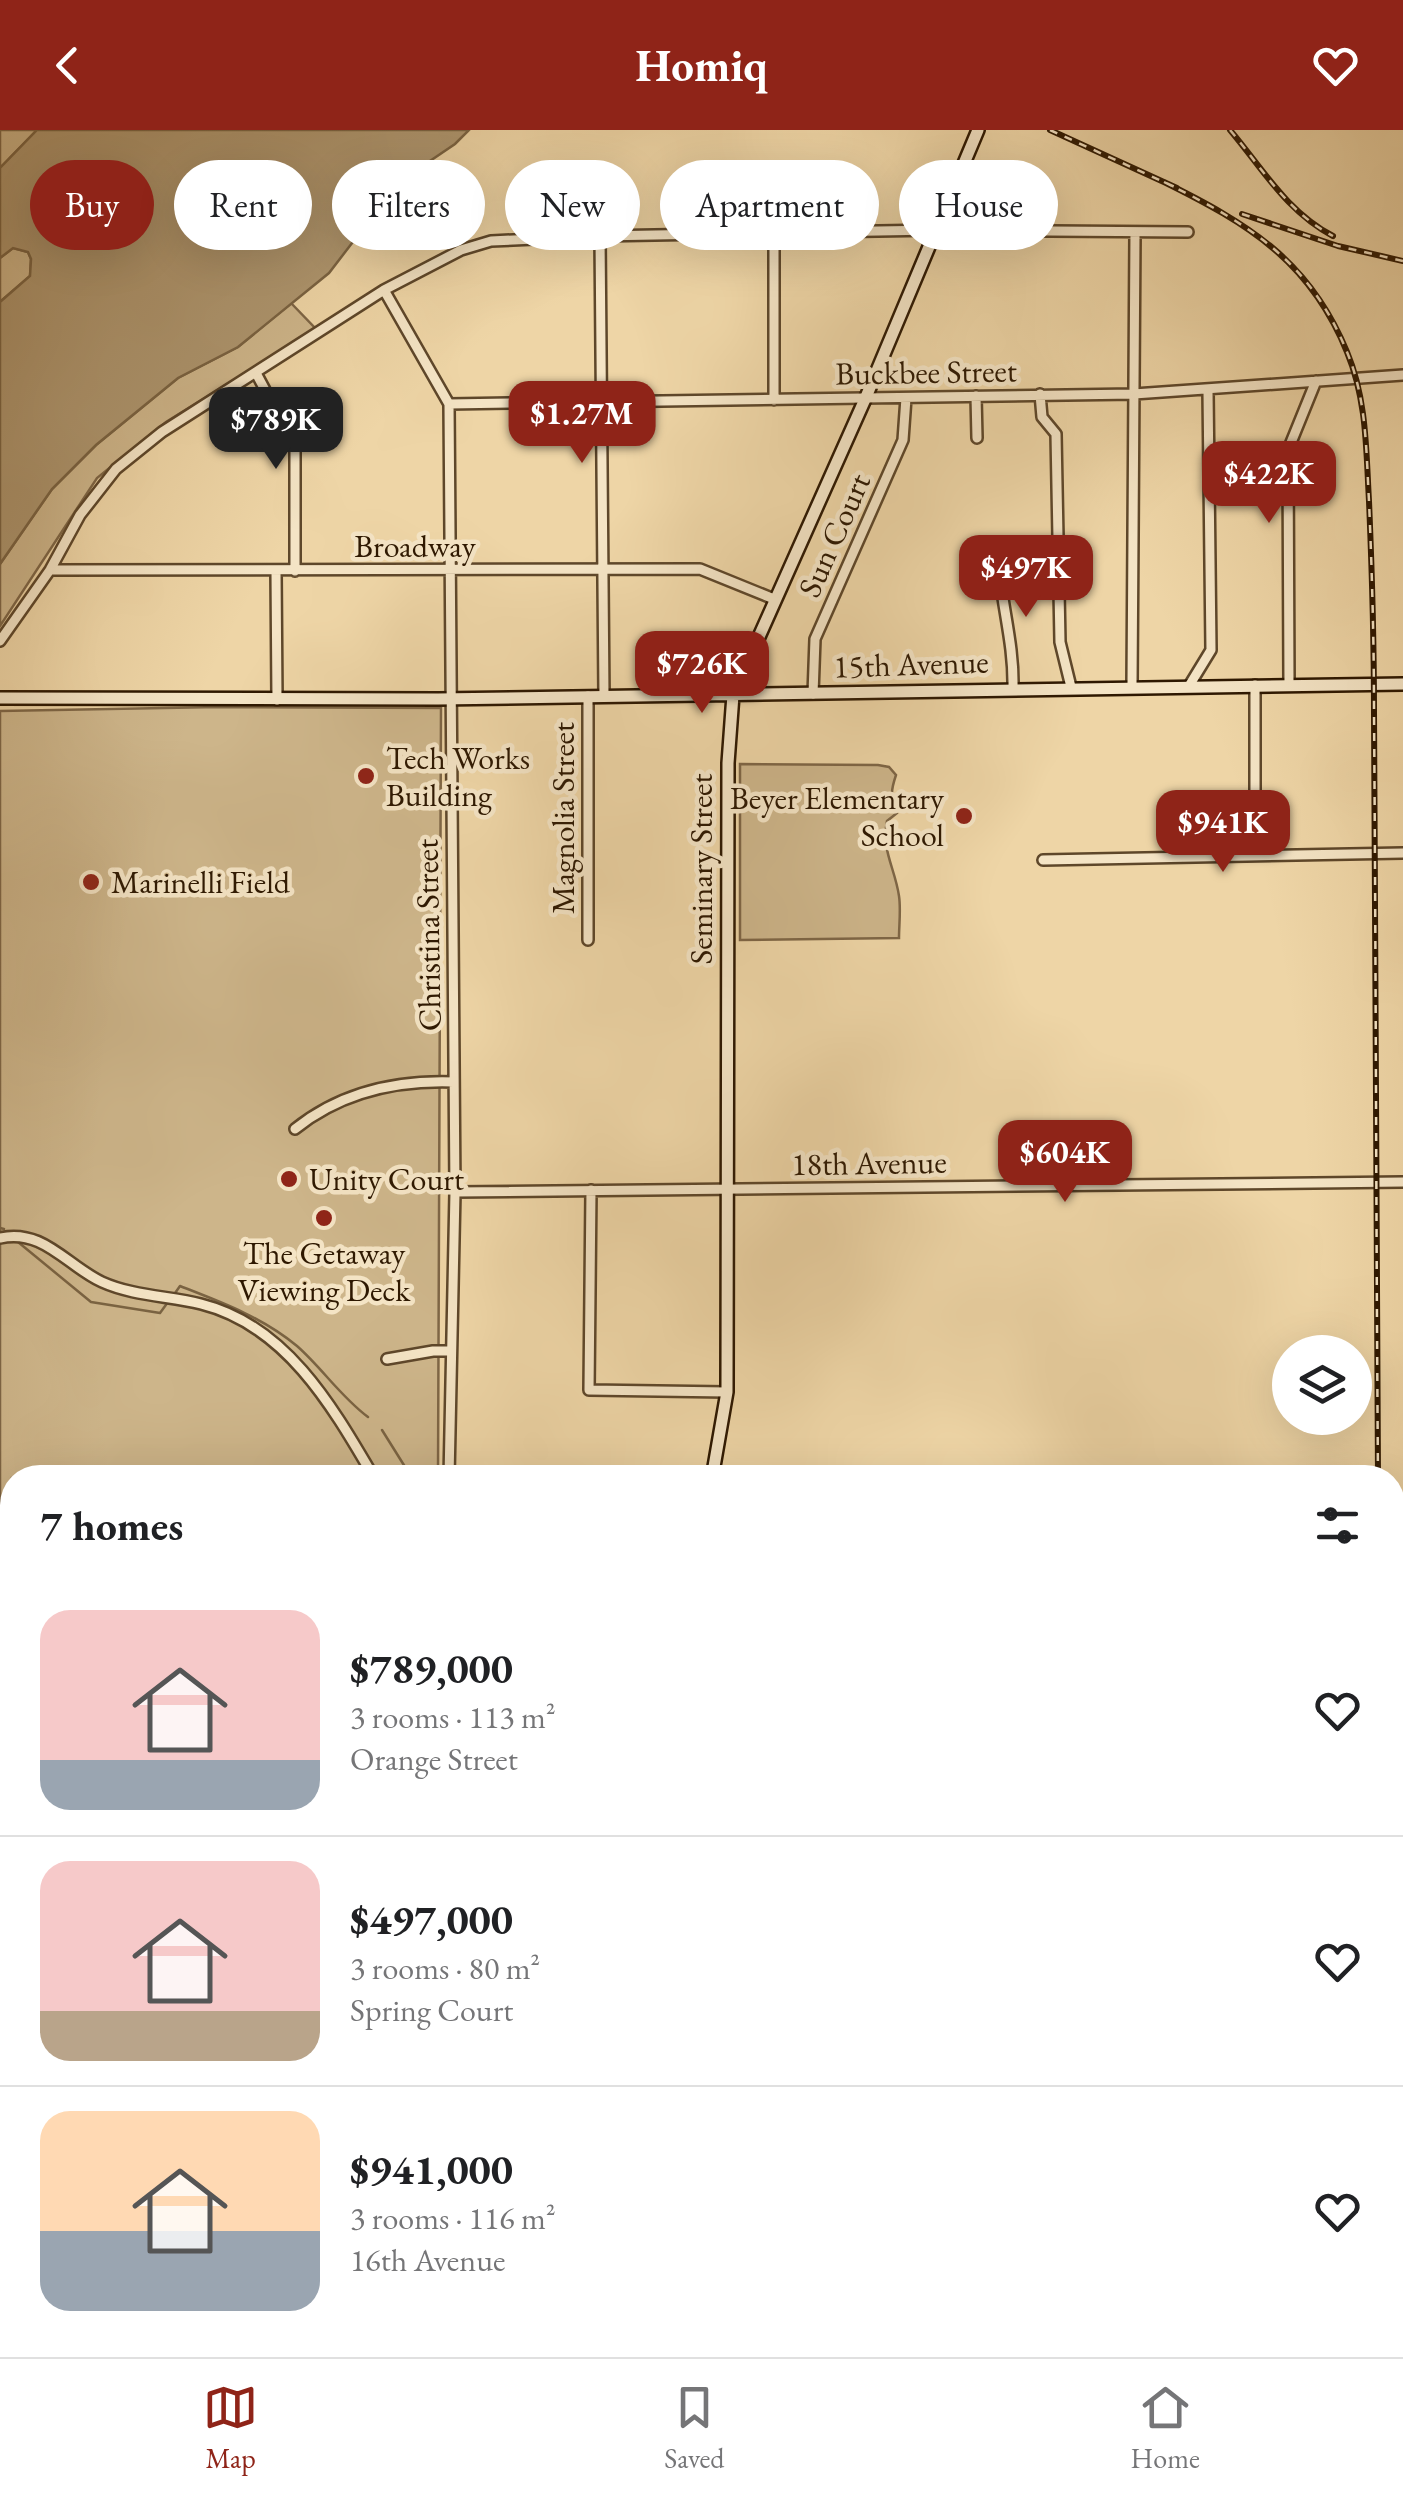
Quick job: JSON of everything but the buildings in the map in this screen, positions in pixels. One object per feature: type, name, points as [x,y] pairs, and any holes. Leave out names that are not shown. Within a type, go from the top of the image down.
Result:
[{"type":"street","name":"Seminary Street","points":[[965,160],[978,130]]},
{"type":"street","points":[[1058,232],[1188,232]]},
{"type":"street","points":[[1132,686],[1135,233]]},
{"type":"street","points":[[0,641],[50,570],[80,515],[116,469],[162,432],[384,290],[461,250],[505,240]]},
{"type":"street","name":"Magnolia Street","points":[[600,250],[604,696]]},
{"type":"street","points":[[774,250],[774,400]]},
{"type":"street","name":"Seminary Street","points":[[714,1465],[727,1392],[728,763],[733,695],[928,250]]},
{"type":"street","name":"Christina Street","points":[[384,290],[449,404],[455,1192],[449,1465]]},
{"type":"street","points":[[256,373],[295,446],[296,571]]},
{"type":"street","name":"Buckbee Street","points":[[449,404],[1134,394],[1403,375]]},
{"type":"street","points":[[1289,686],[1288,450],[1316,381]]},
{"type":"street","points":[[1188,686],[1211,650],[1208,391]]},
{"type":"street","points":[[1040,394],[1042,417],[1056,434],[1060,642],[1071,687]]},
{"type":"street","points":[[976,396],[977,438]]},
{"type":"street","name":"Sun Court","points":[[813,694],[815,639],[903,440],[906,398]]},
{"type":"street","points":[[998,553],[1000,593],[1014,653],[1013,688]]},
{"type":"street","name":"Broadway","points":[[50,570],[700,569],[774,599]]},
{"type":"street","points":[[276,571],[276,700]]},
{"type":"street","name":"15th Avenue","points":[[0,698],[451,699],[1403,684]]},
{"type":"street","points":[[1255,686],[1255,854]]},
{"type":"street","name":"Magnolia Street","points":[[588,696],[588,940]]},
{"type":"street","points":[[1043,860],[1403,853]]},
{"type":"street","points":[[295,1129],[316,1112],[396,1083],[454,1082]]},
{"type":"street","name":"18th Avenue","points":[[455,1192],[1403,1182]]},
{"type":"street","points":[[591,1190],[589,1390],[727,1392]]},
{"type":"street","points":[[0,1238],[18,1234],[41,1242],[102,1282],[205,1305],[242,1322],[284,1350],[315,1382],[366,1465]]},
{"type":"street","points":[[387,1359],[451,1351]]},
{"type":"shaded area","points":[[0,130],[37,130],[0,168]]},
{"type":"shaded area","points":[[37,130],[469,130],[431,160],[332,160],[332,250],[347,250],[329,273],[238,347],[178,378],[96,445],[52,489],[0,564],[0,302],[30,276],[31,259],[28,252],[13,248],[0,258],[0,168]]},
{"type":"shaded area","points":[[13,248],[28,252],[30,276],[0,302],[0,258]]},
{"type":"shaded area","points":[[291,303],[316,329],[166,422],[97,478],[0,626],[0,564],[52,489],[96,445],[178,378],[238,347]]},
{"type":"shaded area","points":[[441,708],[438,1465],[0,1465],[0,711]]},
{"type":"shaded area","points":[[740,764],[889,767],[896,775],[892,794],[897,813],[887,821],[886,841],[899,896],[899,938],[740,940]]},
{"type":"waterway","points":[[0,1228],[4,1229]]},
{"type":"waterway","points":[[18,1242],[91,1302],[160,1313],[168,1302]]},
{"type":"waterway","points":[[173,1296],[180,1286],[270,1327],[297,1346],[368,1417]]},
{"type":"waterway","points":[[382,1430],[404,1465]]},
{"type":"railway","points":[[1050,130],[1177,188]]},
{"type":"railway","points":[[1230,130],[1288,202],[1333,236]]},
{"type":"railway","points":[[1164,182],[1250,230],[1295,269],[1332,320],[1354,370],[1362,407],[1374,660],[1378,1465]]},
{"type":"railway","points":[[1242,214],[1338,246],[1403,261]]},
{"type":"place","name":"Tech Works Building","points":[[366,776]]},
{"type":"place","name":"Beyer Elementary School","points":[[964,816]]},
{"type":"place","name":"Marinelli Field","points":[[91,882]]},
{"type":"place","name":"Unity Court","points":[[289,1179]]},
{"type":"place","name":"The Getaway Viewing Deck","points":[[324,1218]]}]
